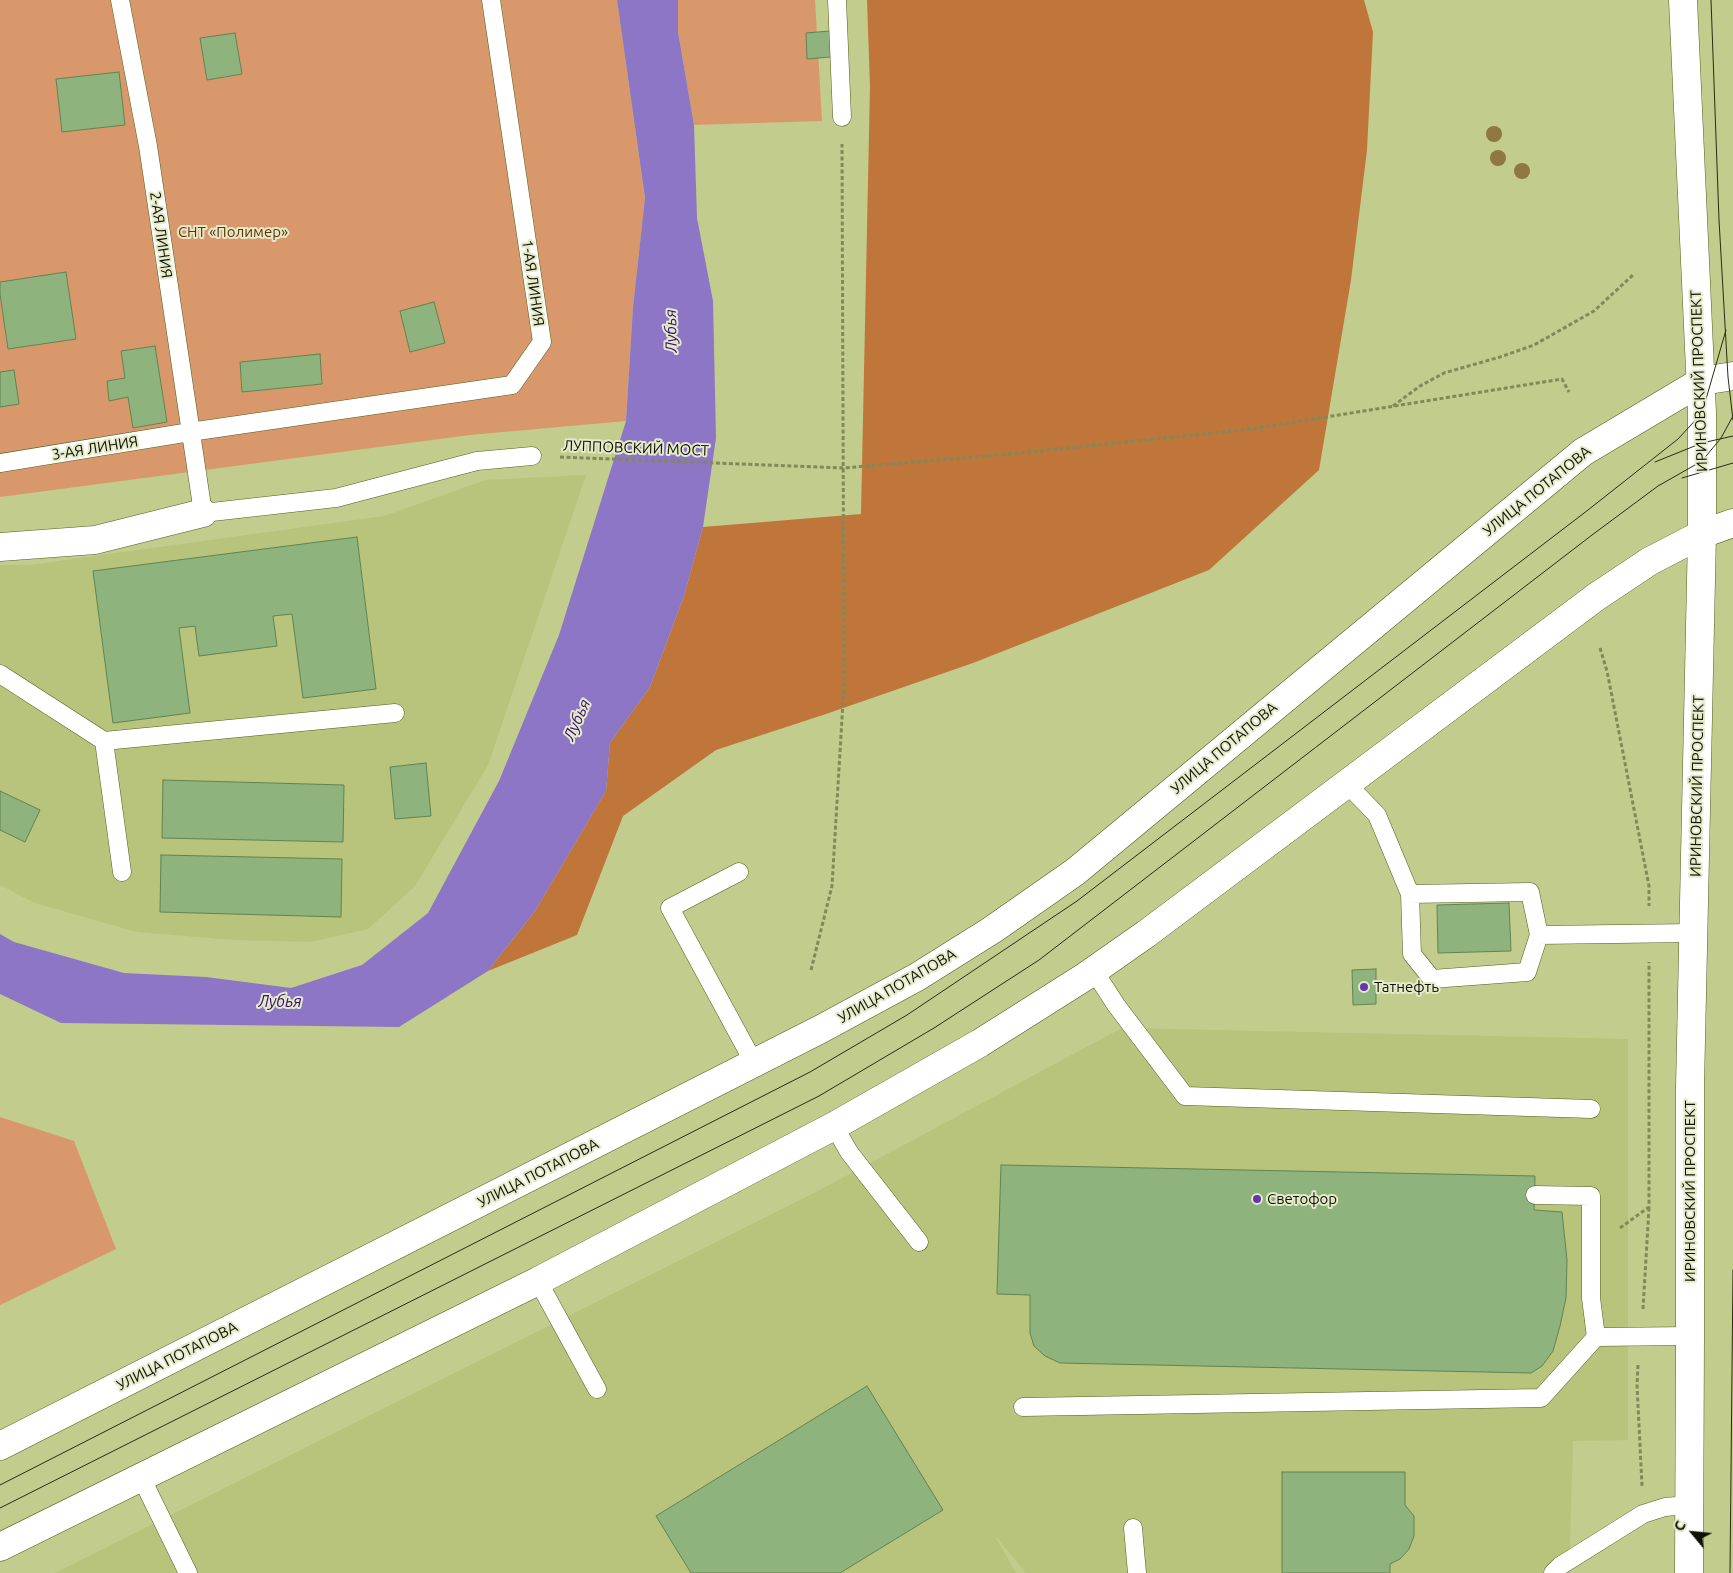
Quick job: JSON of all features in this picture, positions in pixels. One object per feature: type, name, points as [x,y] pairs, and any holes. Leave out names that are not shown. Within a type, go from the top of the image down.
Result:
[{"type":"street","name":"ИРИНОВСКИЙ ПРОСПЕКТ","points":[[1683,0],[1702,380],[1702,534],[1690,1086],[1689,1573]]},
{"type":"street","points":[[1702,380],[1733,376]]},
{"type":"street","name":"УЛИЦА ПОТАПОВА","points":[[0,1446],[754,1063],[917,977],[992,930],[1075,872],[1583,452],[1702,380]]},
{"type":"street","points":[[0,547],[95,540],[203,513]]},
{"type":"street","points":[[0,1548],[538,1281],[834,1126],[980,1043],[1094,971],[1203,892],[1596,597],[1650,561],[1702,534],[1733,523]]},
{"type":"lane","name":"2-АЯ ЛИНИЯ","points":[[120,0],[148,146],[203,513]]},
{"type":"lane","name":"1-АЯ ЛИНИЯ","points":[[190,432],[512,384],[542,342],[491,0]]},
{"type":"lane","points":[[837,0],[842,117]]},
{"type":"lane","name":"3-АЯ ЛИНИЯ","points":[[0,463],[190,432]]},
{"type":"lane","points":[[203,513],[336,498],[477,461],[532,456]]},
{"type":"lane","points":[[0,674],[104,741],[395,713]]},
{"type":"lane","points":[[104,741],[122,872]]},
{"type":"lane","points":[[1347,784],[1377,815],[1410,894],[1412,954],[1432,979],[1526,972],[1539,935],[1530,892],[1410,894]]},
{"type":"lane","points":[[738,872],[670,908],[754,1063]]},
{"type":"lane","points":[[1539,935],[1694,933]]},
{"type":"lane","points":[[1094,971],[1116,1005],[1185,1096],[1591,1109]]},
{"type":"lane","points":[[834,1126],[849,1152],[919,1242]]},
{"type":"lane","points":[[1535,1195],[1591,1196],[1591,1298],[1596,1337]]},
{"type":"lane","points":[[538,1281],[597,1389]]},
{"type":"lane","points":[[1022,1408],[1541,1398],[1596,1337],[1690,1336]]},
{"type":"lane","points":[[141,1478],[188,1573]]},
{"type":"lane","points":[[1553,1573],[1560,1566],[1643,1514],[1665,1507],[1689,1505]]},
{"type":"lane","points":[[1133,1528],[1137,1573]]},
{"type":"path","points":[[811,970],[832,886],[844,685],[842,117]]},
{"type":"path","points":[[1392,407],[1420,386],[1444,373],[1534,346],[1594,311],[1634,274]]},
{"type":"path","name":"ЛУППОВСКИЙ МОСТ","points":[[532,456],[843,468],[1252,430],[1562,379],[1569,392]]},
{"type":"shaded area","points":[[867,0],[1364,0],[1373,32],[1367,150],[1351,280],[1319,470],[1209,570],[973,663],[716,750],[623,816],[577,935],[488,971],[535,911],[606,791],[610,743],[650,687],[684,596],[703,527],[861,514],[870,86]]},
{"type":"shaded area","points":[[586,475],[488,765],[415,886],[368,929],[310,942],[234,940],[137,932],[35,903],[0,885],[0,565],[30,565],[384,516],[486,480]]},
{"type":"shaded area","points":[[1122,1028],[1628,1039],[1628,1440],[1573,1441],[1569,1573],[1026,1573],[994,1534],[1016,1573],[55,1573],[818,1191]]},
{"type":"green space","name":"СНТ «Полимер»","points":[[0,0],[617,0],[645,199],[633,307],[626,421],[470,435],[0,497]]},
{"type":"green space","points":[[678,0],[815,0],[822,121],[694,125],[678,32]]},
{"type":"green space","points":[[0,1117],[74,1141],[116,1249],[0,1305]]},
{"type":"water","name":"Лубья","points":[[617,0],[678,0],[678,32],[694,125],[697,218],[713,301],[716,438],[703,527],[684,596],[650,687],[610,743],[606,791],[535,911],[488,971],[399,1027],[61,1023],[0,994],[0,934],[14,942],[124,973],[206,977],[291,988],[362,965],[428,913],[499,781],[559,635],[626,421],[633,307],[645,198]]},
{"type":"building","points":[[830,31],[831,57],[807,59],[806,33]]},
{"type":"building","points":[[235,33],[242,74],[207,80],[200,38]]},
{"type":"building","points":[[119,72],[125,125],[62,132],[56,79]]},
{"type":"building","points":[[66,272],[76,339],[8,349],[0,282]]},
{"type":"building","points":[[434,302],[445,343],[410,352],[400,311]]},
{"type":"building","points":[[155,346],[167,422],[133,428],[128,397],[109,401],[107,381],[125,378],[121,351]]},
{"type":"building","points":[[320,354],[322,384],[242,392],[240,362]]},
{"type":"building","points":[[14,370],[19,404],[0,407],[0,372]]},
{"type":"building","points":[[357,537],[376,689],[303,698],[292,614],[273,616],[277,646],[199,656],[195,626],[179,628],[190,713],[113,723],[93,571]]},
{"type":"building","points":[[426,763],[431,816],[395,819],[390,767]]},
{"type":"building","points":[[163,780],[344,785],[343,842],[162,838]]},
{"type":"building","points":[[0,791],[40,810],[25,842],[0,830]]},
{"type":"building","points":[[161,855],[342,859],[341,917],[160,912]]},
{"type":"building","points":[[1509,903],[1511,951],[1438,953],[1437,905]]},
{"type":"building","name":"Татнефть","points":[[1376,969],[1376,1004],[1353,1005],[1352,970]]},
{"type":"building","points":[[1001,1165],[1535,1176],[1534,1210],[1562,1212],[1567,1260],[1566,1298],[1553,1351],[1542,1366],[1531,1373],[1060,1363],[1045,1356],[1034,1346],[1030,1333],[1030,1295],[997,1294]]},
{"type":"building","points":[[867,1386],[943,1510],[840,1573],[691,1573],[656,1516]]},
{"type":"building","points":[[1282,1472],[1405,1472],[1405,1505],[1414,1516],[1414,1536],[1409,1549],[1400,1559],[1390,1564],[1390,1573],[1282,1573]]},
{"type":"tram line","points":[[1711,0],[1719,220],[1728,377],[1733,420]]},
{"type":"tram line","points":[[0,1485],[810,1072],[907,1015],[1077,901],[1678,439],[1702,413],[1726,330]]},
{"type":"tram line","points":[[0,1508],[819,1096],[934,1028],[1039,960],[1592,535],[1658,486],[1702,461],[1721,438],[1733,416]]},
{"type":"tram line","points":[[1655,462],[1702,443],[1733,436]]},
{"type":"tram line","points":[[1682,478],[1733,463]]},
{"type":"tram line","points":[[1730,1573],[1733,1270]]},
{"type":"place","name":"Татнефть","points":[[1364,987]]},
{"type":"place","name":"Светофор","points":[[1257,1199]]}]
